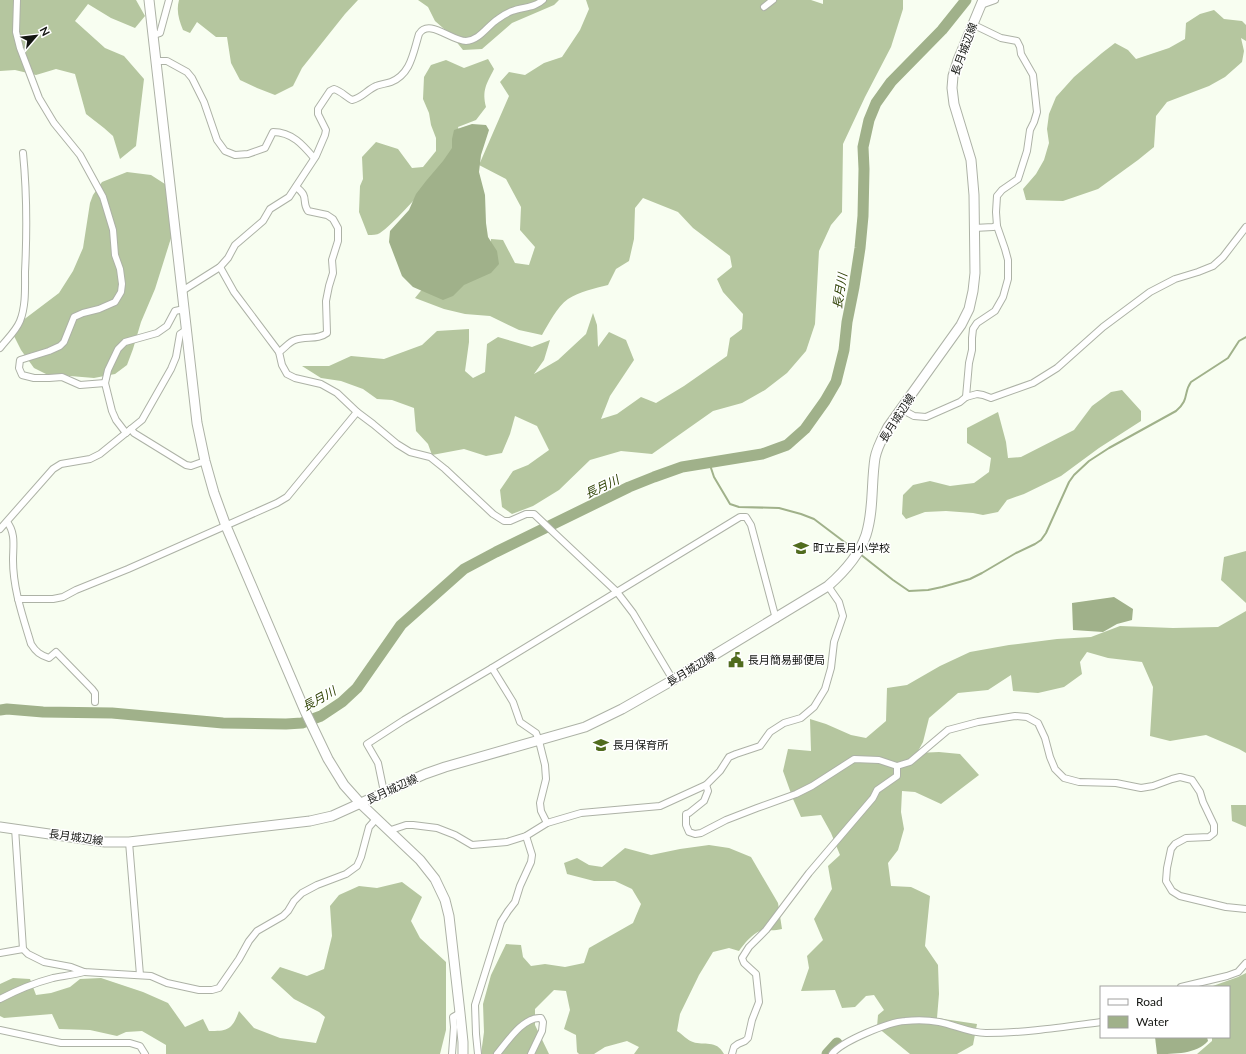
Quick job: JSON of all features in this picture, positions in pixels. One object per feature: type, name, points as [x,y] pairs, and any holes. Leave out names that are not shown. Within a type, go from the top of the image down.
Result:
[{"type":"main road","points":[[149,0],[197,423],[214,493],[226,526],[305,711],[328,759],[344,785],[361,804],[420,860],[435,879],[445,900],[449,916],[463,1042],[463,1054]]},
{"type":"main road","name":"長月城辺線","points":[[0,827],[98,841],[129,842],[310,821],[332,816],[425,774],[585,727],[599,721],[673,680],[776,619],[828,586],[848,566],[860,548],[866,535],[870,519],[875,457],[881,440],[888,427],[961,325],[969,308],[973,292],[975,273],[974,195],[971,160],[954,104],[952,88],[953,76],[958,60],[982,2]]},
{"type":"street","points":[[17,0],[16,32],[20,48],[39,98],[54,123],[80,155],[102,197],[113,230],[115,255],[120,269],[122,284],[121,292],[115,302],[74,317],[64,342],[60,346],[49,352],[20,360],[19,368],[22,375],[34,378],[62,377],[80,385],[106,383]]},
{"type":"street","points":[[154,35],[160,33],[169,0]]},
{"type":"street","points":[[182,291],[220,267],[228,258],[235,245],[263,221],[270,209],[290,197],[314,158],[325,135],[326,130],[318,114],[318,109],[330,91],[334,89],[352,100],[358,98],[376,86],[391,82],[402,76],[409,67],[421,30],[427,27],[434,28],[458,40],[471,40],[481,34],[497,20],[512,11],[530,7],[542,2],[543,0]]},
{"type":"street","points":[[764,7],[773,0]]},
{"type":"street","points":[[982,2],[995,0]]},
{"type":"street","points":[[966,396],[973,329],[977,323],[995,311],[1003,297],[1008,279],[1008,260],[997,226],[997,196],[1002,190],[1018,179],[1027,151],[1030,130],[1037,112],[1033,74],[1021,54],[1017,41],[1001,38],[972,24]]},
{"type":"street","points":[[157,61],[167,61],[187,72],[192,78],[204,102],[217,140],[225,151],[235,154],[248,154],[265,148],[273,132],[279,132],[295,137],[314,158]]},
{"type":"street","points":[[0,348],[15,330],[20,320],[25,299],[27,221],[23,153]]},
{"type":"street","points":[[279,352],[292,340],[322,337],[327,333],[326,300],[333,273],[332,260],[338,241],[338,228],[333,219],[326,215],[308,211],[305,207],[303,192],[296,188]]},
{"type":"street","points":[[974,228],[997,226]]},
{"type":"street","points":[[901,410],[914,416],[926,417],[960,402],[966,396],[977,394],[991,398],[1033,383],[1057,368],[1103,327],[1150,292],[1175,278],[1198,272],[1213,266],[1223,257],[1246,228]]},
{"type":"street","points":[[220,267],[234,292],[279,352],[282,365],[287,374],[295,378],[321,384],[337,394],[396,444],[410,452],[430,457],[445,469],[492,514],[504,521],[510,521],[526,514],[534,514],[617,592],[633,614],[673,680]]},
{"type":"street","points":[[184,309],[175,311],[167,326],[157,333],[125,342],[118,349],[108,370],[106,383],[112,411],[116,420],[128,431],[134,433],[186,465],[191,466],[205,461]]},
{"type":"street","points":[[0,529],[53,469],[61,464],[90,459],[100,454],[142,420],[171,369],[176,357],[180,334],[186,330]]},
{"type":"street","points":[[18,599],[53,599],[63,597],[277,503],[287,497],[357,412]]},
{"type":"street","points":[[384,792],[378,763],[367,744],[404,720],[740,517],[746,517],[751,525],[776,619]]},
{"type":"street","points":[[7,522],[11,528],[13,536],[13,570],[18,599],[31,644],[39,654],[49,658],[56,652],[92,689],[95,693],[95,702]]},
{"type":"street","points":[[388,831],[406,825],[437,828],[455,835],[472,845],[507,842],[526,836],[547,823],[581,813],[660,806],[706,785],[720,771],[729,757],[760,746],[770,732],[784,723],[801,718],[814,707],[825,689],[831,668],[834,642],[843,616],[839,602],[828,586]]},
{"type":"street","points":[[492,668],[513,702],[520,722],[536,733],[539,741],[546,779],[540,803],[541,811],[547,823]]},
{"type":"street","points":[[706,785],[708,791],[704,801],[686,814],[686,825],[689,832],[695,834],[701,833],[726,820],[796,794],[854,759],[879,760],[897,766],[910,762],[948,730],[978,722],[1015,716],[1027,717],[1038,723],[1045,738],[1055,769],[1064,778],[1079,782],[1116,783],[1141,788],[1153,786],[1180,777],[1192,780],[1200,792],[1214,825],[1214,833],[1209,837],[1186,838],[1175,844],[1171,849],[1166,868],[1166,881],[1172,891],[1180,896],[1226,907],[1246,910]]},
{"type":"street","points":[[732,1054],[734,1048],[738,1044],[748,1038],[752,1020],[759,1002],[756,974],[744,963],[742,958],[749,947],[766,930],[809,873],[873,798],[877,790],[897,776],[897,766]]},
{"type":"street","points":[[0,999],[35,983],[84,972],[151,976],[167,982],[200,990],[212,990],[219,988],[257,931],[283,916],[302,893],[317,885],[346,874],[357,866],[369,828],[376,819]]},
{"type":"street","points":[[15,828],[24,949],[28,954],[44,962],[71,967],[84,972]]},
{"type":"street","points":[[478,1054],[475,1005],[501,922],[516,902],[520,886],[531,862],[532,855],[526,836]]},
{"type":"street","points":[[129,842],[140,975]]},
{"type":"street","points":[[0,953],[24,949]]},
{"type":"street","points":[[1185,986],[1238,972],[1246,963]]},
{"type":"street","points":[[452,1054],[454,1026],[453,1017],[460,1013]]},
{"type":"street","points":[[497,1054],[520,1026],[536,1017],[541,1018],[544,1022],[542,1031],[531,1054]]},
{"type":"street","points":[[832,1054],[836,1049],[856,1038],[891,1024],[905,1021],[940,1022],[973,1032],[984,1033],[1024,1032],[1100,1022]]},
{"type":"street","points":[[0,1030],[61,1043],[130,1043],[140,1046],[146,1054]]},
{"type":"shaded area","points":[[0,0],[136,0],[145,16],[135,28],[111,18],[88,4],[75,21],[105,48],[124,56],[144,79],[136,146],[120,159],[113,136],[86,114],[75,74],[56,69],[36,75],[15,70],[0,71]]},
{"type":"shaded area","points":[[179,0],[358,0],[302,68],[293,86],[275,95],[240,80],[231,63],[227,37],[216,37],[197,22],[190,33],[183,30],[178,15]]},
{"type":"shaded area","points":[[418,0],[559,0],[554,5],[512,23],[482,49],[463,50],[451,35],[435,21],[428,7]]},
{"type":"shaded area","points":[[586,0],[811,0],[823,4],[823,0],[903,0],[903,9],[891,47],[843,144],[842,212],[831,225],[819,251],[815,324],[806,351],[787,373],[765,390],[742,403],[713,411],[652,454],[621,451],[590,460],[559,490],[533,506],[512,514],[502,507],[500,490],[513,471],[528,465],[549,450],[537,426],[515,416],[510,434],[502,453],[486,456],[464,449],[432,455],[428,444],[416,431],[414,408],[392,400],[377,399],[363,389],[341,381],[321,378],[302,366],[329,366],[351,356],[384,359],[422,345],[437,331],[469,329],[469,342],[465,371],[473,378],[485,372],[487,344],[498,337],[532,347],[550,340],[544,360],[534,374],[558,360],[586,334],[593,313],[597,325],[598,347],[609,332],[626,340],[634,360],[610,396],[601,419],[617,414],[641,397],[656,403],[684,386],[727,356],[730,338],[742,329],[743,314],[723,292],[717,279],[732,267],[730,256],[693,228],[678,212],[643,198],[635,208],[634,239],[629,261],[616,269],[608,285],[582,292],[564,302],[542,335],[519,330],[490,316],[465,314],[444,309],[415,298],[428,282],[490,262],[491,239],[503,240],[515,263],[529,265],[535,247],[520,230],[521,207],[506,179],[479,165],[509,96],[500,82],[509,72],[525,75],[544,63],[562,57],[580,30],[589,9]]},
{"type":"shaded area","points":[[1214,10],[1224,19],[1242,21],[1246,25],[1246,41],[1241,38],[1244,51],[1242,62],[1225,77],[1209,86],[1167,102],[1156,116],[1154,147],[1098,189],[1063,201],[1026,200],[1023,189],[1036,174],[1044,160],[1049,143],[1047,129],[1049,114],[1056,97],[1074,77],[1115,43],[1128,50],[1136,59],[1169,48],[1185,39],[1186,23],[1200,14]]},
{"type":"shaded area","points":[[488,59],[494,69],[489,79],[484,96],[486,107],[476,120],[458,127],[460,139],[457,147],[438,173],[411,203],[380,233],[376,235],[368,235],[359,212],[360,186],[363,179],[362,157],[376,142],[398,149],[412,168],[423,167],[436,151],[436,138],[431,125],[429,113],[423,99],[424,77],[431,65],[446,60],[464,68]]},
{"type":"shaded area","points":[[127,172],[151,175],[168,186],[177,219],[155,289],[141,322],[127,365],[115,374],[94,378],[46,374],[34,368],[21,350],[13,334],[18,324],[59,293],[73,271],[83,248],[90,203],[93,195],[102,182]]},
{"type":"shaded area","points":[[1122,390],[1141,411],[1141,421],[1099,448],[1061,476],[1024,494],[1007,500],[998,512],[983,515],[946,511],[925,512],[906,519],[902,514],[903,495],[913,485],[930,481],[950,486],[974,483],[989,472],[991,458],[967,443],[967,428],[998,412],[1006,442],[1008,458],[1021,457],[1074,430],[1092,406],[1111,392]]},
{"type":"shaded area","points":[[1246,551],[1246,603],[1221,580],[1224,557]]},
{"type":"shaded area","points":[[1246,611],[1246,753],[1206,735],[1170,741],[1150,736],[1153,687],[1142,662],[1108,658],[1087,652],[1080,662],[1082,674],[1064,687],[1038,693],[1013,691],[1011,675],[988,690],[958,693],[929,718],[923,742],[917,753],[939,752],[960,754],[979,775],[941,804],[915,792],[902,791],[901,812],[904,829],[898,850],[888,863],[891,886],[911,887],[930,896],[925,946],[938,965],[939,994],[937,1018],[977,1024],[973,1045],[957,1054],[910,1054],[877,1027],[878,1015],[884,1010],[874,995],[866,996],[855,1007],[842,1008],[835,990],[801,991],[809,968],[807,956],[823,940],[814,919],[832,889],[828,866],[840,855],[831,833],[821,815],[801,817],[783,771],[788,749],[811,751],[810,719],[851,735],[866,738],[886,721],[887,688],[907,685],[940,666],[970,652],[1057,639],[1091,637],[1120,626],[1173,628],[1218,627]]},
{"type":"shaded area","points":[[1231,805],[1246,805],[1246,827],[1232,821]]},
{"type":"shaded area","points":[[709,845],[729,848],[751,857],[778,903],[782,929],[757,932],[739,951],[729,948],[713,952],[699,975],[680,1014],[677,1031],[691,1041],[717,1046],[724,1054],[634,1054],[639,1047],[627,1041],[605,1047],[594,1054],[579,1054],[577,1052],[576,1035],[564,1029],[570,1010],[566,991],[554,990],[535,1009],[535,1025],[549,1054],[481,1054],[484,1032],[483,1004],[491,975],[506,944],[521,945],[523,957],[531,966],[545,964],[565,967],[584,963],[589,948],[633,923],[641,904],[632,889],[615,881],[594,881],[567,874],[564,863],[577,858],[589,865],[602,867],[625,848],[651,855]]},
{"type":"shaded area","points":[[402,882],[422,897],[411,921],[420,938],[446,962],[446,1030],[440,1054],[166,1054],[166,1045],[142,1031],[126,1032],[117,1036],[90,1030],[59,1029],[52,1014],[4,1018],[0,1016],[0,984],[13,978],[30,979],[36,995],[51,993],[70,987],[80,979],[101,978],[143,992],[168,1003],[185,1027],[203,1019],[209,1031],[225,1030],[234,1022],[239,1011],[254,1028],[280,1038],[316,1043],[325,1017],[319,1012],[294,999],[271,978],[280,967],[307,976],[324,969],[332,936],[330,906],[339,895],[359,886],[377,888]]},
{"type":"shaded area","points":[[1246,973],[1246,1054],[1197,1054],[1212,1041],[1212,1038],[1230,1038],[1230,986],[1213,986]]},
{"type":"water","points":[[472,124],[486,125],[489,130],[481,155],[479,172],[485,195],[488,237],[497,251],[499,264],[491,273],[464,285],[453,296],[443,300],[413,287],[402,276],[389,242],[390,231],[409,210],[416,194],[452,148],[454,130]]},
{"type":"water","points":[[1114,597],[1133,609],[1132,620],[1117,624],[1103,632],[1073,630],[1072,603]]},
{"type":"water","points":[[1155,1038],[1207,1038],[1208,1041],[1198,1049],[1192,1051],[1157,1054]]},
{"type":"waterway","name":"長月川","points":[[0,710],[112,713],[223,723],[302,723],[321,716],[342,702],[357,688],[401,625],[464,569],[629,487],[654,477],[682,467],[762,454],[787,445],[805,429],[825,401],[836,382],[844,350],[847,322],[860,248],[863,216],[863,147],[869,120],[876,103],[891,82],[942,30],[966,0]]},
{"type":"waterway","points":[[860,554],[909,591],[928,590],[970,579],[1035,544],[1041,540],[1046,533],[1069,482],[1074,475],[1089,461],[1109,448],[1176,411],[1183,403],[1187,389],[1191,382],[1228,358],[1239,341],[1246,337]]},
{"type":"waterway","points":[[709,462],[714,477],[730,504],[739,507],[779,508],[801,514],[814,519],[855,550]]},
{"type":"waterway","points":[[827,1054],[837,1043]]},
{"type":"place","name":"町立長月小学校","points":[[801,548]]},
{"type":"place","name":"長月簡易郵便局","points":[[736,660]]},
{"type":"place","name":"長月保育所","points":[[601,745]]}]
